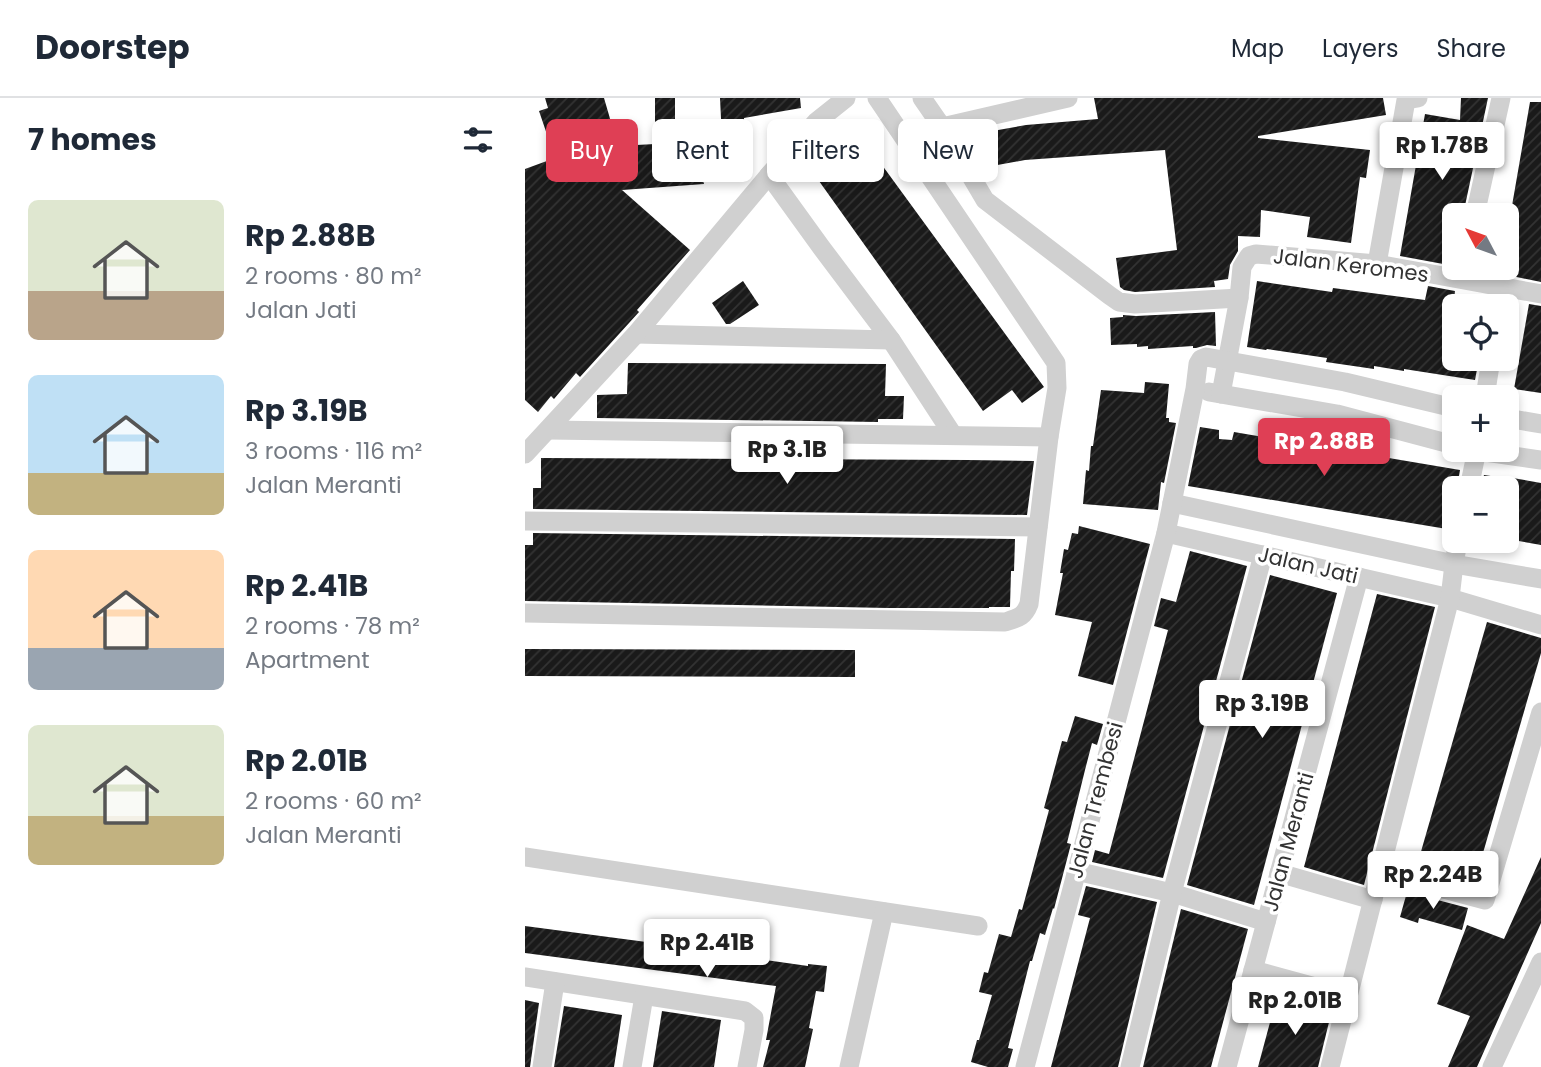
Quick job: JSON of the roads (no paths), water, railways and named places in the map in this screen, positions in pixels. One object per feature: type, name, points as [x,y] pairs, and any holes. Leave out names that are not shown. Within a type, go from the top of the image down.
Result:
[{"type":"street","points":[[817,119],[822,98]]},
{"type":"street","points":[[820,119],[846,98]]},
{"type":"street","points":[[525,613],[1005,622],[1021,618],[1029,604],[1058,371],[1053,356],[877,98]]},
{"type":"street","points":[[922,98],[936,119]]},
{"type":"street","points":[[977,119],[1068,98]]},
{"type":"street","points":[[1478,203],[1501,98]]},
{"type":"street","points":[[1377,264],[1412,99]]},
{"type":"street","points":[[525,453],[636,334],[767,177]]},
{"type":"street","points":[[774,182],[891,340],[953,435]]},
{"type":"street","points":[[974,182],[985,200],[1119,302],[1135,304],[1239,298]]},
{"type":"street","name":"Jalan Keromes","points":[[1220,394],[1239,298],[1242,267],[1249,256],[1275,255],[1442,271]]},
{"type":"street","name":"Jalan Keromes","points":[[1475,280],[1499,294]]},
{"type":"street","name":"Jalan Keromes","points":[[1519,295],[1541,293]]},
{"type":"street","points":[[636,334],[891,340]]},
{"type":"street","name":"Jalan Trembesi","points":[[1025,1067],[1166,533],[1198,364],[1206,357],[1228,361]]},
{"type":"street","points":[[1228,361],[1345,382],[1442,405]]},
{"type":"street","points":[[1336,414],[1345,382]]},
{"type":"street","points":[[1195,389],[1336,414],[1442,442]]},
{"type":"street","points":[[1519,420],[1541,424]]},
{"type":"street","points":[[548,430],[1049,437]]},
{"type":"street","points":[[1519,457],[1541,460]]},
{"type":"street","name":"Jalan Jati","points":[[1172,503],[1454,564],[1541,579]]},
{"type":"street","points":[[525,521],[1038,527]]},
{"type":"street","name":"Jalan Jati","points":[[1166,533],[1450,598],[1541,625]]},
{"type":"street","points":[[1330,1067],[1450,598],[1456,553]]},
{"type":"street","points":[[1130,1067],[1172,893],[1263,555]]},
{"type":"street","name":"Jalan Meranti","points":[[1227,1067],[1359,577]]},
{"type":"street","points":[[1380,872],[1485,900],[1541,712]]},
{"type":"street","points":[[525,858],[978,926]]},
{"type":"street","points":[[1076,871],[1172,893],[1266,922]]},
{"type":"street","points":[[1279,873],[1373,900]]},
{"type":"street","points":[[849,1067],[884,912]]},
{"type":"street","points":[[1492,1067],[1541,962]]},
{"type":"street","points":[[1253,970],[1348,996]]},
{"type":"street","points":[[525,977],[745,1011],[754,1018],[747,1067]]},
{"type":"street","points":[[542,1067],[555,982]]},
{"type":"street","points":[[632,1067],[643,996]]}]
